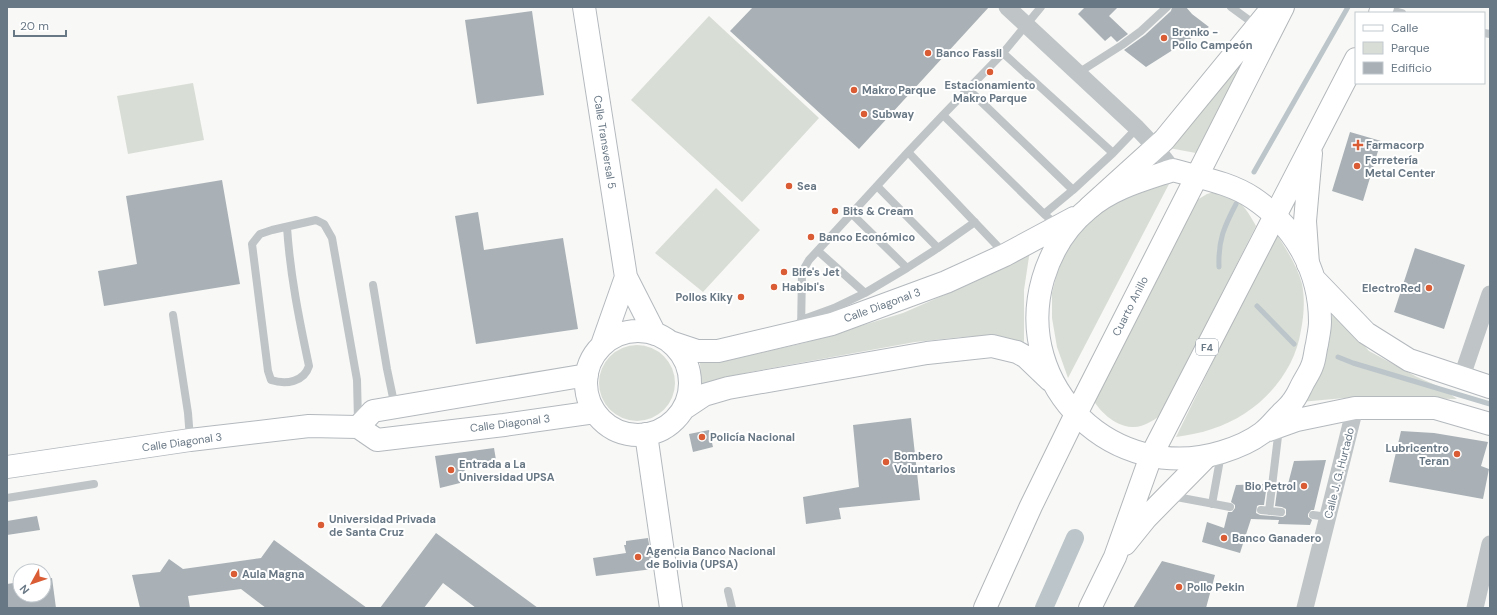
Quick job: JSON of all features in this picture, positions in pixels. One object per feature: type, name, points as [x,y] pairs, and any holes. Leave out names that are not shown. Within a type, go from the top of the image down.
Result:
[{"type":"main road","name":"Calle Transversal 5","points":[[584,7],[626,277],[662,338]]},
{"type":"main road","points":[[1055,386],[1045,363],[1039,339],[1037,314],[1040,290],[1047,266],[1058,244],[1072,224],[1086,210],[1156,148],[1263,30],[1273,7]]},
{"type":"main road","name":"Cuarto Anillo","points":[[985,608],[1031,506],[1076,414],[1196,177],[1263,30],[1283,7]]},
{"type":"main road","name":"F4","points":[[1090,608],[1115,557],[1150,456],[1355,61]]},
{"type":"main road","points":[[1270,430],[1292,403],[1313,365],[1320,323],[1305,221],[1312,143]]},
{"type":"main road","points":[[1086,210],[1114,191],[1173,170],[1225,184],[1251,196],[1275,214],[1300,244],[1312,272],[1366,333],[1409,360],[1490,388]]},
{"type":"main road","name":"Calle Diagonal 3","points":[[662,338],[697,350],[718,351],[801,326],[832,324],[938,284],[1006,255],[1051,220],[1086,210]]},
{"type":"main road","name":"Calle Transversal 5","points":[[602,345],[626,277]]},
{"type":"main road","points":[[683,409],[689,392],[689,373],[682,356],[662,338],[645,331],[627,332],[618,335],[602,345],[592,359],[587,375],[587,394],[595,412],[601,419],[617,430],[636,435],[655,432],[671,423],[683,409],[704,395],[728,388],[927,353],[992,346],[1017,352],[1026,357],[1055,386],[1076,414],[1097,433],[1123,447],[1150,456],[1178,459],[1214,455],[1235,448],[1270,430],[1297,420],[1354,408],[1434,408],[1490,424]]},
{"type":"main road","points":[[358,426],[373,411],[587,375]]},
{"type":"main road","points":[[439,400],[444,431]]},
{"type":"main road","name":"Calle Diagonal 3","points":[[7,467],[190,440],[309,426],[358,426],[377,440],[504,425],[595,412]]},
{"type":"main road","points":[[646,434],[671,608]]},
{"type":"main road","points":[[1115,557],[1146,518],[1168,495],[1214,455]]},
{"type":"street","points":[[1008,7],[1136,128],[1156,148],[1173,170]]},
{"type":"street","points":[[1461,379],[1490,294]]},
{"type":"street","name":"Calle J. G. Hurtado","points":[[1305,608],[1320,516],[1354,408]]},
{"type":"street","points":[[1475,608],[1490,544]]},
{"type":"lane","points":[[975,222],[938,248],[866,293],[801,326],[802,272],[809,260],[908,152],[1003,53],[1040,7]]},
{"type":"lane","points":[[1078,73],[1141,31],[1166,7]]},
{"type":"lane","points":[[1232,7],[1263,30]]},
{"type":"lane","points":[[1003,53],[1113,154]]},
{"type":"lane","points":[[968,89],[1073,190]]},
{"type":"lane","points":[[943,116],[1051,220],[1073,190],[1113,154],[1136,128]]},
{"type":"lane","points":[[908,152],[1006,255]]},
{"type":"lane","points":[[877,186],[938,248]]},
{"type":"lane","points":[[852,214],[907,268]]},
{"type":"lane","points":[[287,227],[289,259],[296,308],[309,366],[307,373],[300,379],[280,383],[271,380],[268,371],[252,244],[260,234],[272,230],[316,220],[324,224],[332,238],[357,380],[358,426]]},
{"type":"lane","points":[[818,251],[866,293]]},
{"type":"lane","points":[[373,285],[395,408]]},
{"type":"lane","points":[[173,315],[188,412],[190,440]]},
{"type":"lane","points":[[1270,430],[1265,511],[1281,512]]},
{"type":"lane","points":[[1212,504],[1214,455]]},
{"type":"lane","points":[[7,498],[94,484]]},
{"type":"lane","points":[[1168,495],[1230,507]]},
{"type":"lane","points":[[728,591],[732,608]]},
{"type":"green space","points":[[709,16],[819,118],[742,202],[631,100]]},
{"type":"green space","points":[[1249,53],[1196,153],[1169,148]]},
{"type":"green space","points":[[193,83],[204,140],[128,154],[117,96]]},
{"type":"green space","points":[[1169,184],[1068,378],[1057,347],[1052,318],[1052,293],[1060,261],[1089,217],[1143,188]]},
{"type":"green space","points":[[716,188],[760,230],[703,292],[655,253]]},
{"type":"green space","points":[[1214,192],[1229,196],[1240,203],[1256,226],[1160,416],[1147,424],[1136,427],[1119,424],[1102,412],[1091,396],[1192,203],[1207,194]]},
{"type":"green space","points":[[1276,233],[1300,277],[1304,295],[1302,324],[1297,347],[1290,363],[1282,378],[1271,392],[1244,414],[1228,423],[1212,429],[1176,437]]},
{"type":"green space","points":[[1030,250],[1024,290],[1024,342],[991,336],[962,337],[915,342],[750,372],[701,385],[700,363],[750,355],[804,343],[903,313],[976,281]]},
{"type":"green space","points":[[1333,311],[1369,351],[1417,377],[1440,387],[1457,399],[1356,397],[1300,402],[1322,361]]},
{"type":"green space","points":[[630,345],[644,345],[658,351],[669,362],[675,376],[675,390],[672,398],[664,410],[658,415],[644,421],[630,421],[616,415],[605,404],[599,390],[599,376],[605,362],[616,351]]},
{"type":"building","name":"Makro Parque","points":[[753,7],[989,7],[859,149],[730,31]]},
{"type":"building","points":[[1085,7],[1118,7],[1109,16],[1128,34],[1117,42],[1111,36],[1105,41],[1078,14]]},
{"type":"building","name":"Bronko - Pollo Campeón","points":[[1172,7],[1186,7],[1192,14],[1209,27],[1146,67],[1124,50],[1145,35],[1171,11]]},
{"type":"building","points":[[532,11],[544,95],[477,104],[465,20]]},
{"type":"building","name":"Ferretería Metal Center","points":[[1350,132],[1381,141],[1363,201],[1332,191]]},
{"type":"building","points":[[222,180],[240,284],[104,306],[98,271],[137,264],[126,196]]},
{"type":"building","points":[[478,212],[484,250],[563,238],[578,329],[476,344],[455,216]]},
{"type":"building","name":"ElectroRed","points":[[1415,248],[1465,265],[1444,329],[1394,312]]},
{"type":"building","name":"Bombero Voluntarios","points":[[911,418],[920,500],[839,508],[841,519],[806,524],[803,497],[859,487],[853,425]]},
{"type":"building","points":[[709,430],[713,447],[693,452],[689,434]]},
{"type":"building","name":"Lubricentro Teran","points":[[1401,431],[1434,433],[1488,442],[1481,466],[1489,469],[1483,499],[1389,482]]},
{"type":"building","name":"Entrada a La Universidad UPSA","points":[[494,448],[496,460],[464,465],[465,474],[460,483],[440,488],[435,456]]},
{"type":"building","points":[[1326,460],[1314,510],[1311,510],[1308,514],[1308,517],[1312,520],[1310,525],[1278,524],[1279,520],[1251,519],[1240,553],[1202,542],[1207,522],[1224,528],[1228,512],[1232,512],[1235,508],[1235,505],[1231,502],[1236,485],[1267,484],[1264,505],[1257,506],[1256,513],[1260,515],[1283,517],[1286,515],[1286,509],[1275,506],[1278,484],[1288,484],[1294,461]]},
{"type":"building","points":[[37,516],[40,530],[7,535],[7,521]]},
{"type":"building","points":[[436,533],[538,608],[476,608],[443,583],[424,608],[380,608]]},
{"type":"building","name":"Agencia Banco Nacional de Bolivia (UPSA)","points":[[648,538],[653,569],[596,576],[593,558],[626,553],[624,545],[626,545],[626,541]]},
{"type":"building","name":"Aula Magna","points":[[274,540],[367,608],[266,608],[241,589],[188,596],[190,608],[140,608],[132,575],[160,572],[169,559],[183,569],[261,558]]},
{"type":"building","name":"Pollo Pekin","points":[[1162,561],[1215,575],[1206,608],[1133,608]]},
{"type":"building","points":[[52,578],[56,608],[7,608],[7,584],[12,583],[12,603],[52,603]]},
{"type":"waterway","points":[[1254,172],[1348,7]]},
{"type":"waterway","points":[[1219,267],[1221,241],[1228,220],[1236,204]]},
{"type":"waterway","points":[[1257,306],[1294,344]]},
{"type":"waterway","points":[[1338,357],[1353,363],[1490,404]]},
{"type":"waterway","points":[[1044,608],[1075,538]]},
{"type":"place","name":"Bronko - Pollo Campeón","points":[[1164,38]]},
{"type":"place","name":"Banco Fassil","points":[[928,53]]},
{"type":"place","name":"Estacionamiento Makro Parque","points":[[990,72]]},
{"type":"place","name":"Makro Parque","points":[[854,90]]},
{"type":"place","name":"Subway","points":[[864,114]]},
{"type":"place","name":"Farmacorp","points":[[1358,145]]},
{"type":"place","name":"Ferretería Metal Center","points":[[1357,166]]},
{"type":"place","name":"Sea","points":[[789,186]]},
{"type":"place","name":"Bits & Cream","points":[[835,211]]},
{"type":"place","name":"Banco Económico","points":[[811,237]]},
{"type":"place","name":"Bife's Jet","points":[[784,272]]},
{"type":"place","name":"Habibi's","points":[[774,287]]},
{"type":"place","name":"ElectroRed","points":[[1429,288]]},
{"type":"place","name":"Pollos Kiky","points":[[741,297]]},
{"type":"place","name":"Policía Nacional","points":[[702,437]]},
{"type":"place","name":"Lubricentro Teran","points":[[1457,454]]},
{"type":"place","name":"Bombero Voluntarios","points":[[886,462]]},
{"type":"place","name":"Entrada a La Universidad UPSA","points":[[451,470]]},
{"type":"place","name":"Bio Petrol","points":[[1304,486]]},
{"type":"place","name":"Universidad Privada de Santa Cruz","points":[[321,525]]},
{"type":"place","name":"Banco Ganadero","points":[[1224,538]]},
{"type":"place","name":"Agencia Banco Nacional de Bolivia (UPSA)","points":[[638,557]]},
{"type":"place","name":"Aula Magna","points":[[234,574]]},
{"type":"place","name":"Pollo Pekin","points":[[1179,587]]}]
